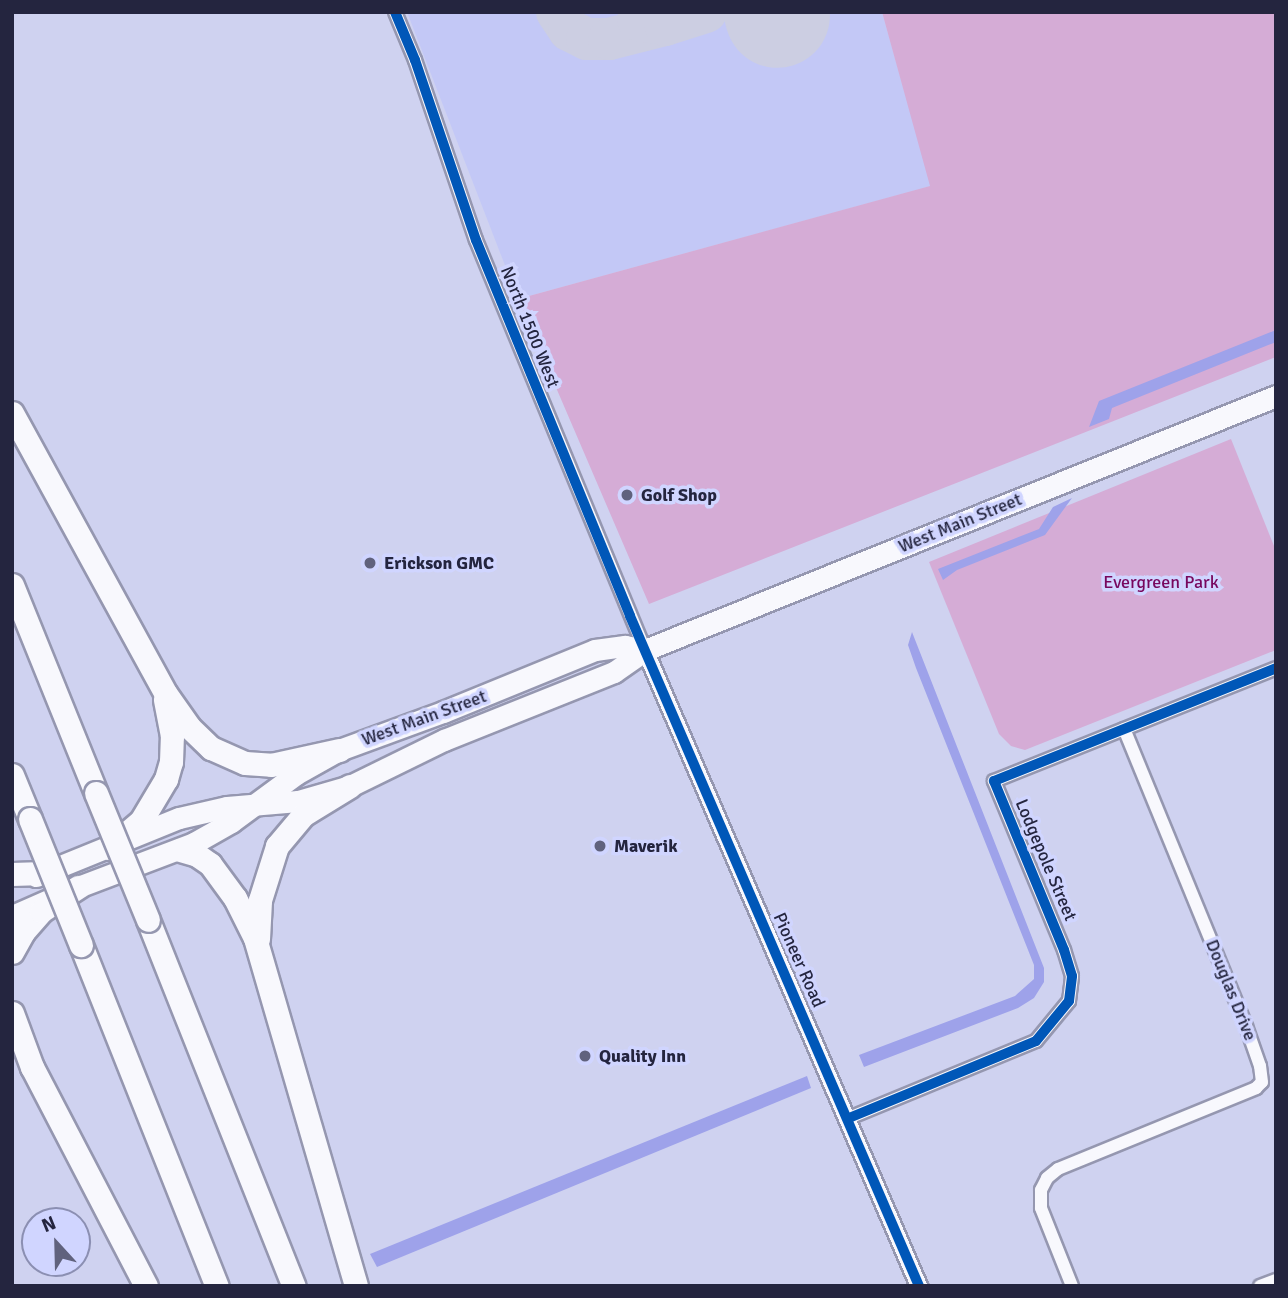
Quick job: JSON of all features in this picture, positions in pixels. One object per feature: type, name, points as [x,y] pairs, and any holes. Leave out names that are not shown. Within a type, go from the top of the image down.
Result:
[{"type":"highway","points":[[12,413],[157,677],[188,726],[211,748],[232,759],[271,765],[338,750]]},
{"type":"highway","points":[[12,585],[294,1286]]},
{"type":"highway","points":[[108,848],[141,821],[166,779],[171,762],[172,736],[168,708],[157,677]]},
{"type":"highway","points":[[12,775],[217,1286]]},
{"type":"highway","points":[[261,959],[260,900],[277,846],[310,809],[350,786]]},
{"type":"highway","points":[[180,850],[204,859],[224,880],[246,917],[261,959],[356,1286]]},
{"type":"highway","points":[[12,874],[43,873]]},
{"type":"highway","points":[[12,952],[23,932],[41,911],[78,887]]},
{"type":"highway","points":[[12,1013],[32,1068]]},
{"type":"highway","points":[[12,1032],[146,1286]]},
{"type":"main road","name":"West Main Street","points":[[12,884],[179,818],[227,807],[298,801],[350,786],[444,740],[614,672],[645,650],[1276,396]]},
{"type":"main road","name":"West Main Street","points":[[12,916],[78,887],[180,850],[213,834],[296,774],[338,750],[443,712],[595,650],[625,646],[645,650]]},
{"type":"street","name":"North 1500 West","points":[[395,12],[415,60],[476,240],[645,650]]},
{"type":"street","name":"Pioneer Road","points":[[645,650],[849,1118],[919,1286]]},
{"type":"street","name":"Lodgepole Street","points":[[849,1118],[1036,1041],[1069,1001],[1072,976],[1064,950],[994,781],[1276,668]]},
{"type":"street","name":"Douglas Drive","points":[[1072,1286],[1041,1208],[1041,1191],[1047,1178],[1058,1169],[1256,1088],[1262,1083],[1260,1066],[1246,1026],[1124,729]]},
{"type":"street","points":[[1260,1286],[1276,1280]]},
{"type":"shaded area","points":[[407,12],[882,12],[931,186],[518,299]]},
{"type":"shaded area","points":[[1276,330],[1276,342],[1112,408],[1109,419],[1089,427],[1099,401]]},
{"type":"shaded area","points":[[1072,498],[1045,535],[957,570],[943,580],[938,569],[1039,529],[1053,507]]},
{"type":"shaded area","points":[[912,632],[1044,968],[1044,982],[1034,998],[1018,1008],[864,1067],[859,1055],[1015,996],[1034,979],[1034,965],[916,668],[908,645]]},
{"type":"shaded area","points":[[807,1076],[811,1088],[377,1267],[370,1254]]},
{"type":"green space","points":[[882,12],[1276,12],[1276,357],[649,604],[518,299],[930,186]]},
{"type":"green space","name":"Evergreen Park","points":[[1231,439],[1276,551],[1276,650],[1025,750],[1011,746],[999,734],[929,562]]},
{"type":"taxiway","points":[[557,12],[569,30],[587,39],[609,39],[665,25]]},
{"type":"taxiway","points":[[638,20],[665,25],[706,12]]},
{"type":"cycle path","points":[[395,12],[415,60],[476,240],[630,616],[919,1286]]},
{"type":"cycle path","points":[[849,1118],[1036,1041],[1069,1001],[1072,976],[1064,950],[994,781],[1276,668]]},
{"type":"place","name":"Golf Shop","points":[[627,495]]},
{"type":"place","name":"Erickson GMC","points":[[370,563]]},
{"type":"place","name":"Maverik","points":[[600,846]]},
{"type":"place","name":"Quality Inn","points":[[585,1056]]}]
